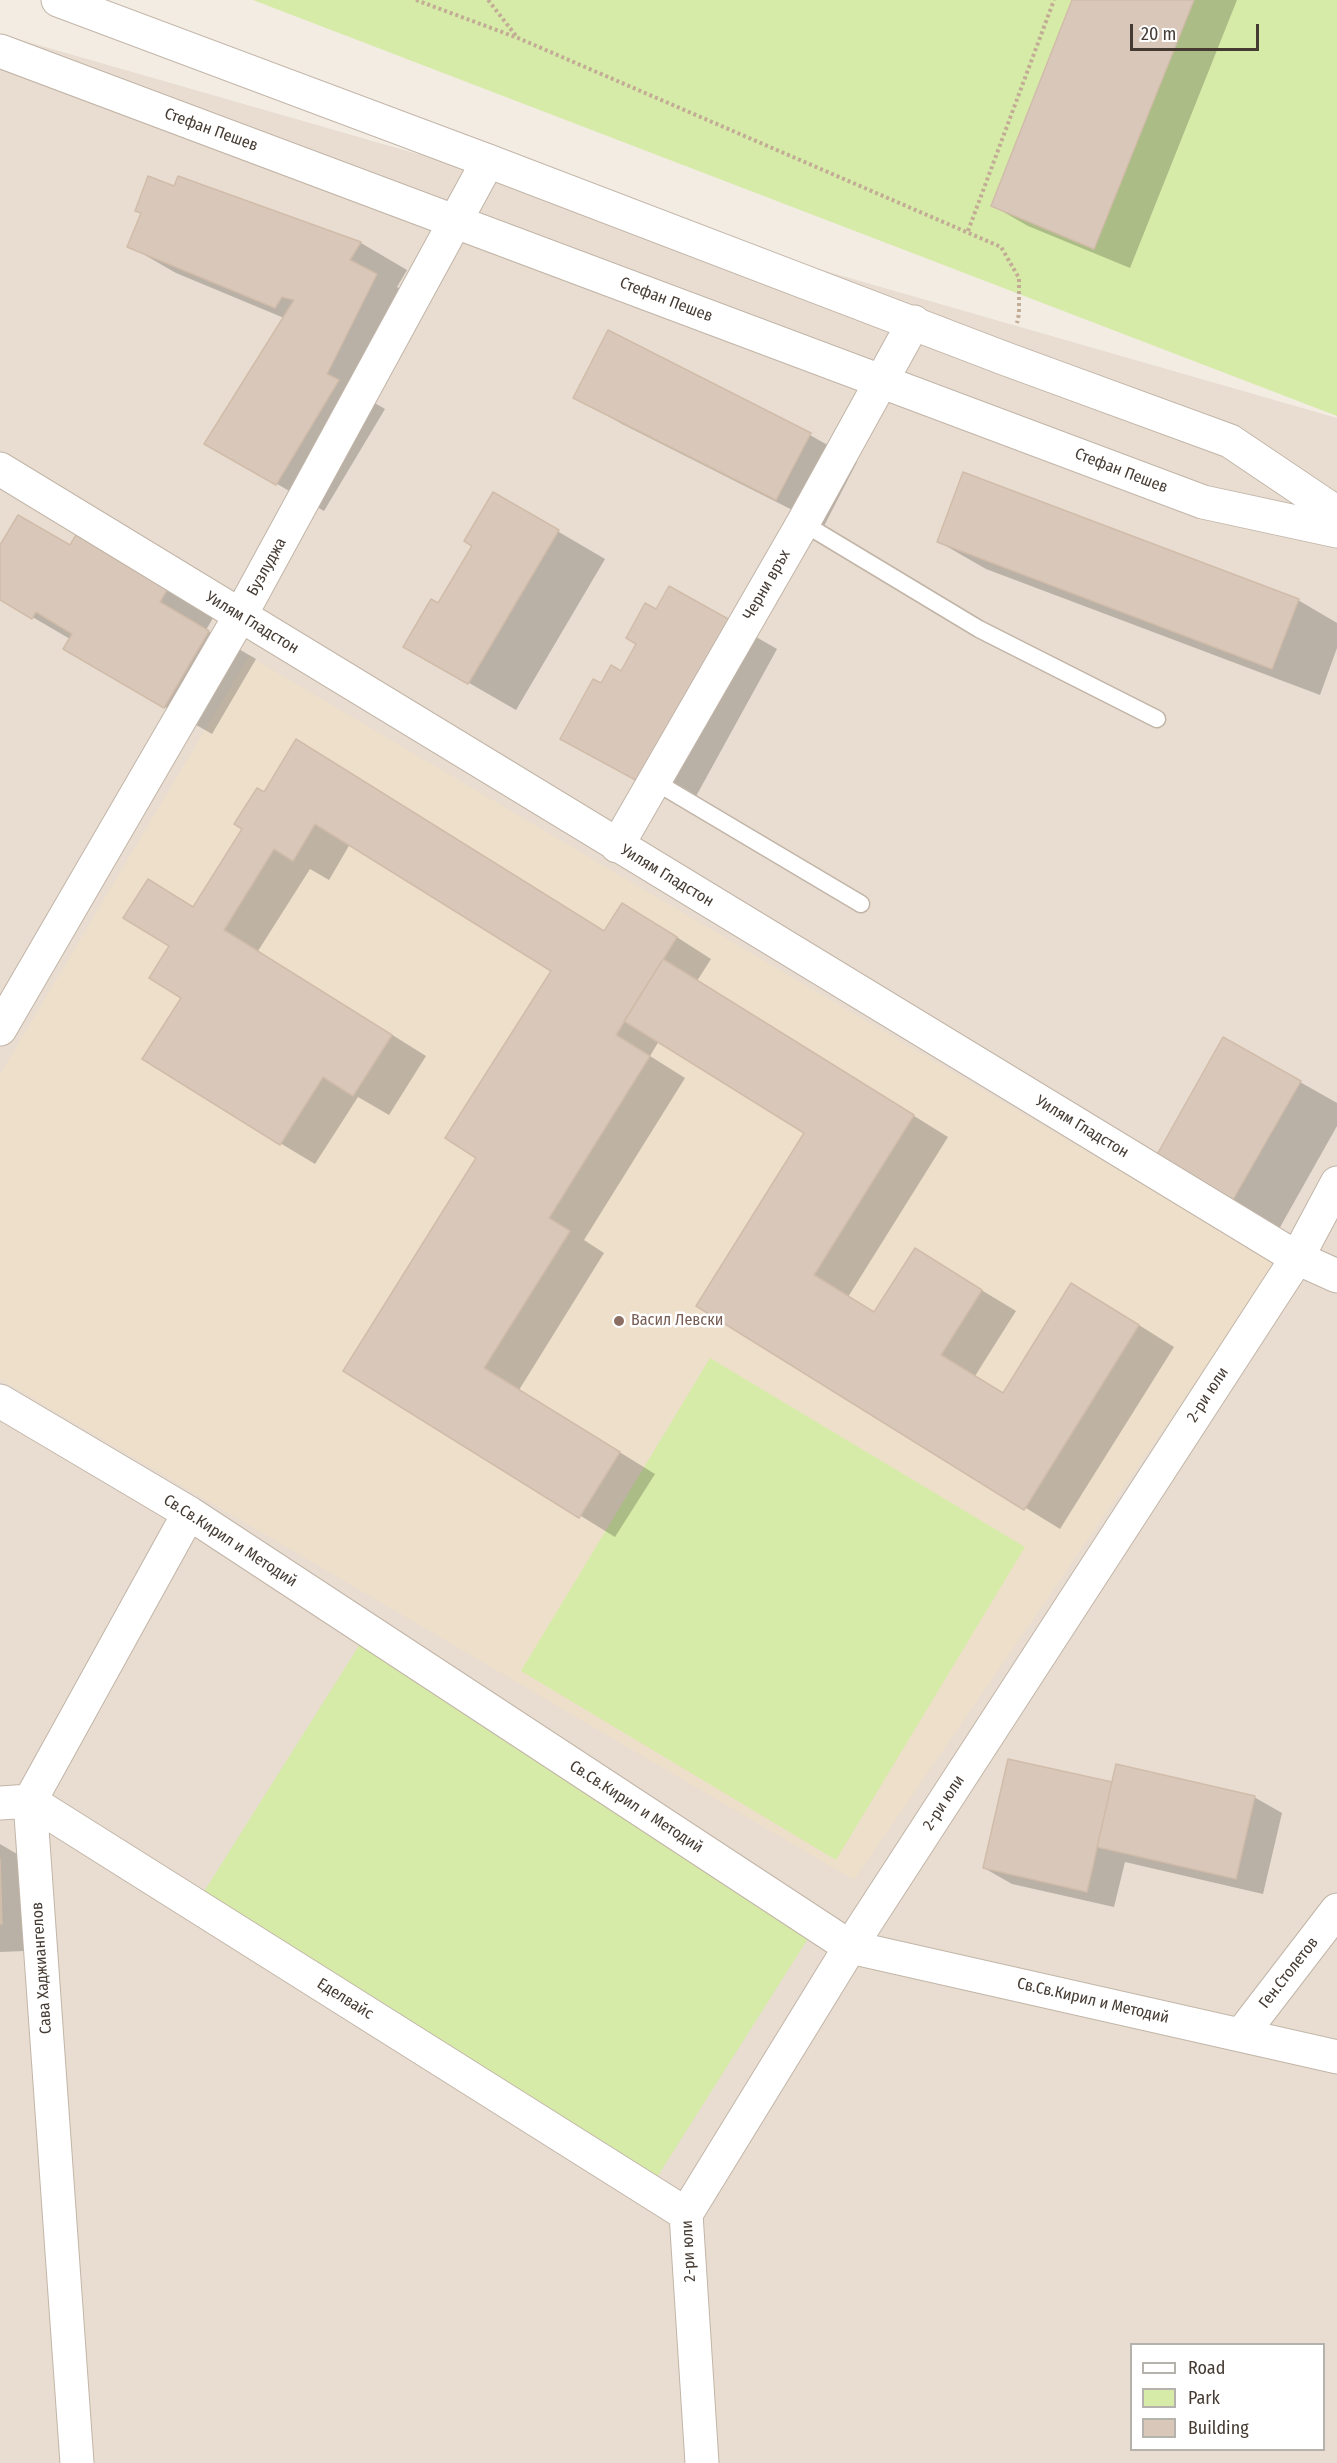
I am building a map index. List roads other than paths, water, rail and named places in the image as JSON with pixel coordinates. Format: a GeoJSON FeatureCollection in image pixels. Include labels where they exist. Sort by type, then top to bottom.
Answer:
{"type":"FeatureCollection","features":[{"type":"Feature","properties":{"kind":"street"},"geometry":{"type":"LineString","coordinates":[[58,0],[914,322],[1006,359],[1230,441],[1337,513]]}},
{"type":"Feature","properties":{"kind":"street","name":"Стефан Пешев"},"geometry":{"type":"LineString","coordinates":[[0,51],[456,220],[1203,502],[1337,531]]}},
{"type":"Feature","properties":{"kind":"street","name":"Бузлуджа"},"geometry":{"type":"LineString","coordinates":[[0,1029],[240,616],[488,161]]}},
{"type":"Feature","properties":{"kind":"street","name":"Черни връх"},"geometry":{"type":"LineString","coordinates":[[617,846],[803,523],[914,322]]}},
{"type":"Feature","properties":{"kind":"street","name":"Уилям Гладстон"},"geometry":{"type":"LineString","coordinates":[[0,469],[617,846],[1298,1257],[1337,1276]]}},
{"type":"Feature","properties":{"kind":"street","name":"2-ри юли"},"geometry":{"type":"LineString","coordinates":[[702,2463],[686,2214],[850,1947],[1298,1257],[1337,1183]]}},
{"type":"Feature","properties":{"kind":"street","name":"Св.Св.Кирил и Методий"},"geometry":{"type":"LineString","coordinates":[[0,1401],[189,1513],[850,1947],[1337,2057]]}},
{"type":"Feature","properties":{"kind":"street"},"geometry":{"type":"LineString","coordinates":[[15,1802],[189,1513]]}},
{"type":"Feature","properties":{"kind":"street","name":"Еделвайс"},"geometry":{"type":"LineString","coordinates":[[15,1802],[686,2214]]}},
{"type":"Feature","properties":{"kind":"street","name":"Сава Хаджиангелов"},"geometry":{"type":"LineString","coordinates":[[15,1802],[77,2463]]}},
{"type":"Feature","properties":{"kind":"street","name":"Ген.Столетов"},"geometry":{"type":"LineString","coordinates":[[1241,2035],[1337,1910]]}},
{"type":"Feature","properties":{"kind":"lane"},"geometry":{"type":"LineString","coordinates":[[803,523],[979,630],[1157,719]]}},
{"type":"Feature","properties":{"kind":"lane"},"geometry":{"type":"LineString","coordinates":[[654,782],[861,904]]}},
{"type":"Feature","properties":{"kind":"place","name":"Васил Левски"},"geometry":{"type":"Point","coordinates":[619,1321]}}]}
